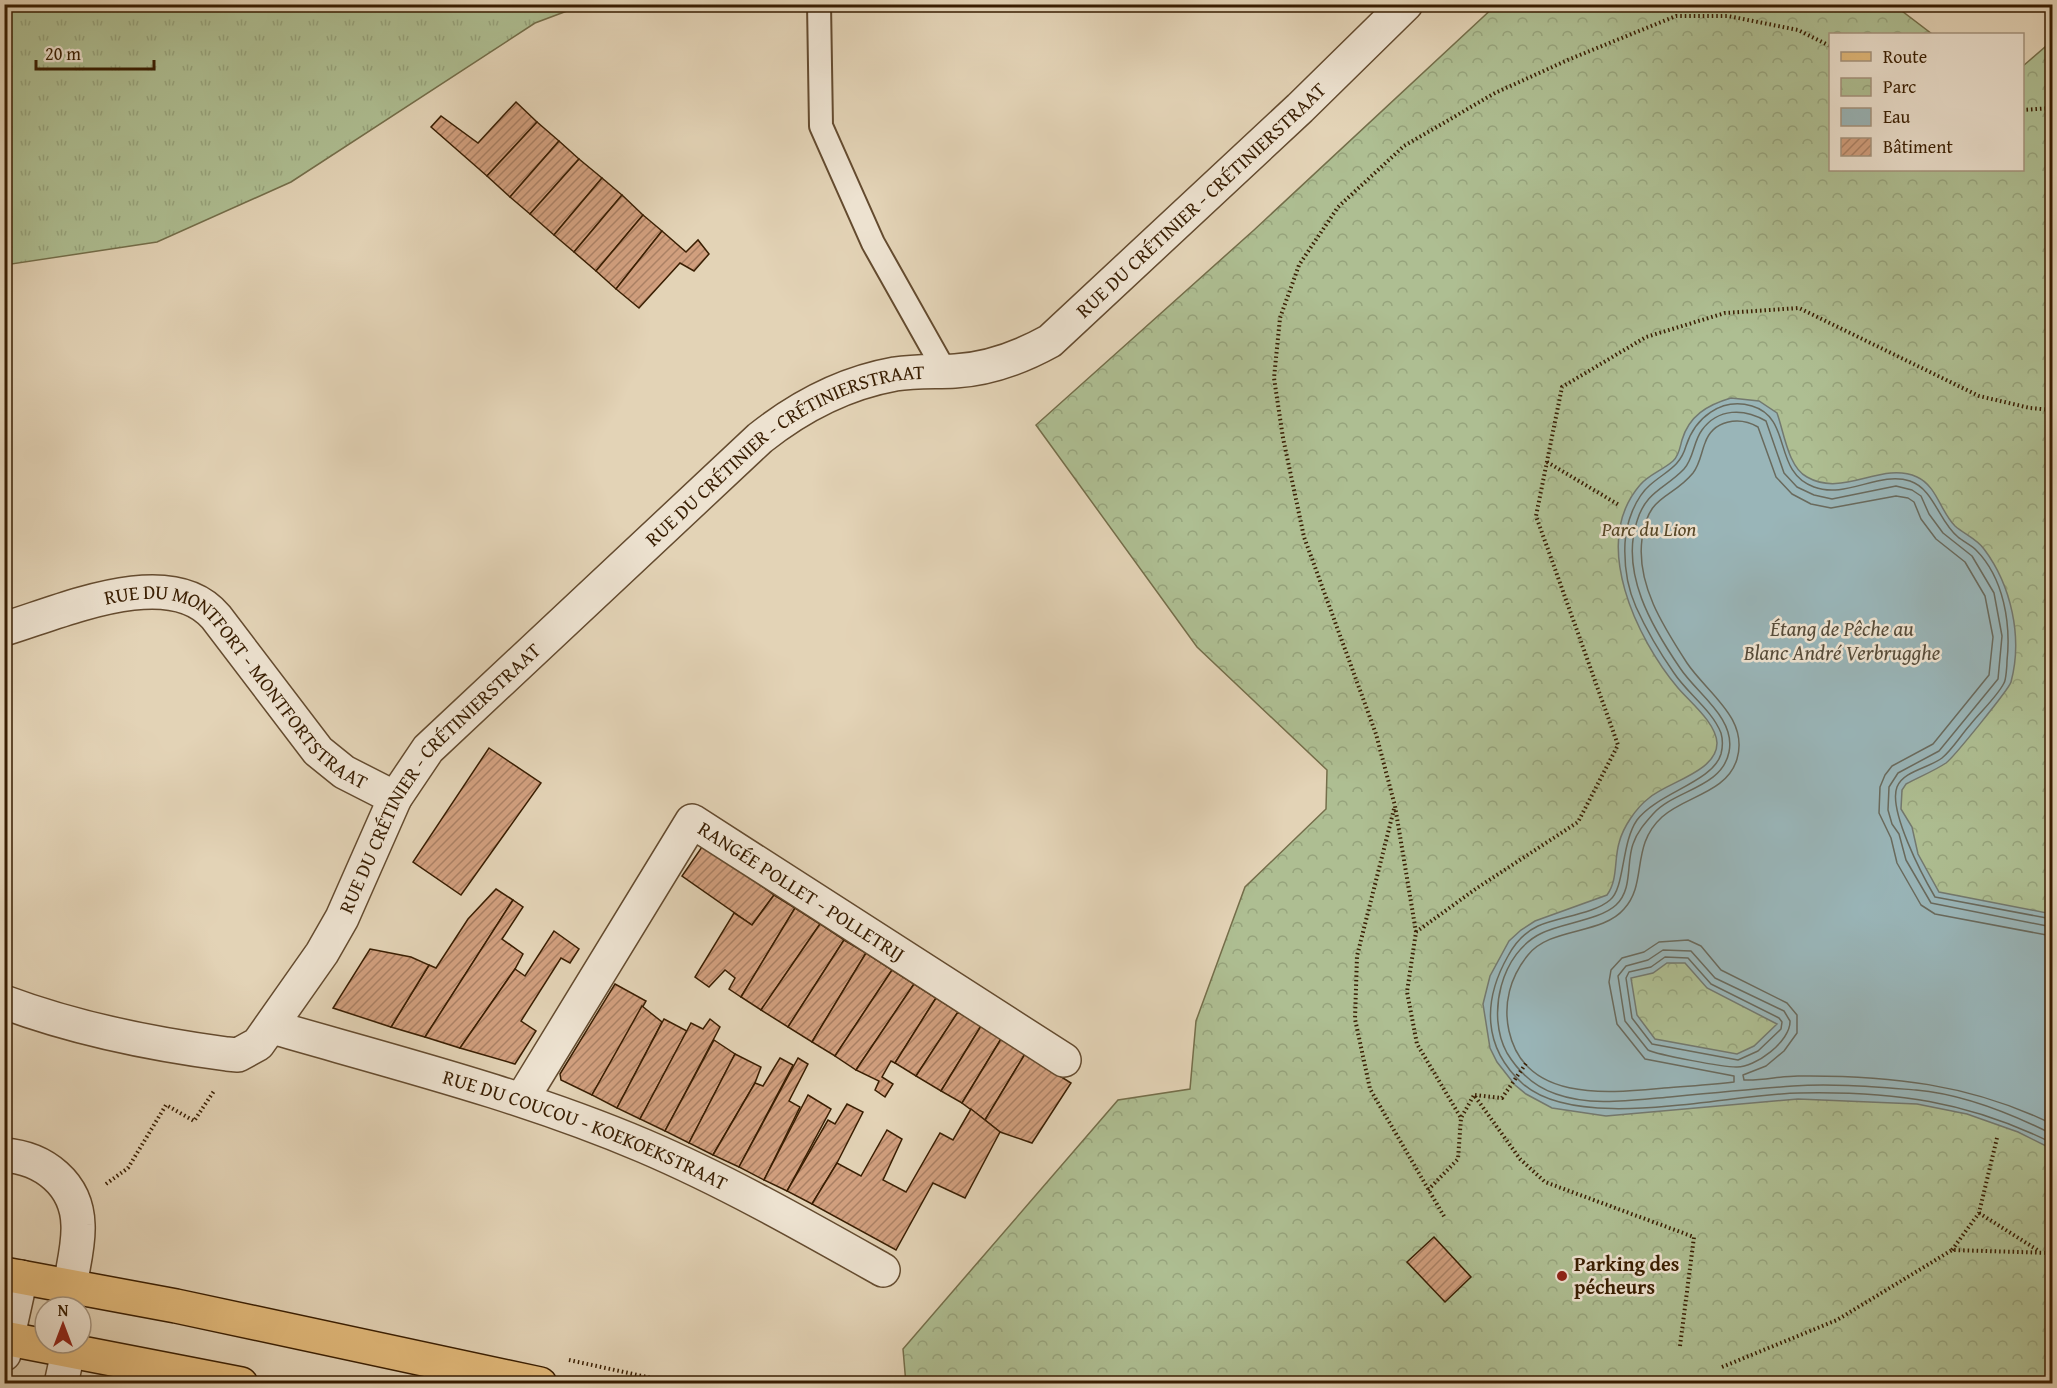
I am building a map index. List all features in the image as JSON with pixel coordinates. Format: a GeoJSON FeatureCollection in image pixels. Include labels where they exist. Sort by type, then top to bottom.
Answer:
{"type":"FeatureCollection","features":[{"type":"Feature","properties":{"kind":"main road"},"geometry":{"type":"LineString","coordinates":[[13,1275],[76,1294],[540,1383]]}},
{"type":"Feature","properties":{"kind":"main road"},"geometry":{"type":"LineString","coordinates":[[5,1344],[33,1345]]}},
{"type":"Feature","properties":{"kind":"main road"},"geometry":{"type":"LineString","coordinates":[[93,1352],[241,1383]]}},
{"type":"Feature","properties":{"kind":"street","name":"RUE DU CRÉTINIER - CRÉTINIERSTRAAT"},"geometry":{"type":"LineString","coordinates":[[238,1055],[258,1044],[272,1027],[322,953],[342,918],[395,798],[415,766],[441,735],[774,427],[804,407],[860,382],[898,374],[975,368],[1015,358],[1050,341],[1307,101],[1406,4]]}},
{"type":"Feature","properties":{"kind":"street","name":"RUE DU MONTFORT - MONTFORTSTRAAT"},"geometry":{"type":"LineString","coordinates":[[4,629],[102,600],[146,592],[175,592],[199,600],[216,617],[318,751],[344,772],[395,798]]}},
{"type":"Feature","properties":{"kind":"street","name":"RANGÉE POLLET - POLLETRIJ"},"geometry":{"type":"LineString","coordinates":[[522,1099],[692,821],[1064,1060]]}},
{"type":"Feature","properties":{"kind":"street"},"geometry":{"type":"LineString","coordinates":[[4,1002],[43,1017],[105,1034],[238,1055]]}},
{"type":"Feature","properties":{"kind":"street","name":"RUE DU COUCOU - KOEKOEKSTRAAT"},"geometry":{"type":"LineString","coordinates":[[272,1027],[522,1099],[664,1155],[797,1221],[883,1270]]}},
{"type":"Feature","properties":{"kind":"street"},"geometry":{"type":"LineString","coordinates":[[4,1155],[25,1158],[43,1166],[58,1177],[71,1194],[77,1214],[78,1233],[76,1294]]}},
{"type":"Feature","properties":{"kind":"street"},"geometry":{"type":"LineString","coordinates":[[5,1344],[13,1275]]}},
{"type":"Feature","properties":{"kind":"street"},"geometry":{"type":"LineString","coordinates":[[61,1383],[67,1355]]}},
{"type":"Feature","properties":{"kind":"lane"},"geometry":{"type":"LineString","coordinates":[[819,4],[820,126],[873,243],[945,371]]}},
{"type":"Feature","properties":{"kind":"path"},"geometry":{"type":"LineString","coordinates":[[1461,1118],[1417,1044],[1407,992],[1416,932],[1395,806],[1376,734],[1304,537],[1283,438],[1274,378],[1280,318],[1299,266],[1338,207],[1404,146],[1495,93],[1570,59],[1676,16],[1738,18],[1798,30],[1829,46]]}},
{"type":"Feature","properties":{"kind":"path"},"geometry":{"type":"LineString","coordinates":[[2024,110],[2052,108]]}},
{"type":"Feature","properties":{"kind":"path"},"geometry":{"type":"LineString","coordinates":[[1416,932],[1476,888],[1578,822],[1618,745],[1536,516],[1562,387],[1646,338],[1725,313],[1799,308],[1979,396],[2030,408],[2052,410]]}},
{"type":"Feature","properties":{"kind":"path"},"geometry":{"type":"LineString","coordinates":[[1547,462],[1619,505]]}},
{"type":"Feature","properties":{"kind":"path"},"geometry":{"type":"LineString","coordinates":[[1395,806],[1358,956],[1355,1019],[1370,1089],[1446,1218]]}},
{"type":"Feature","properties":{"kind":"path"},"geometry":{"type":"LineString","coordinates":[[128,1168],[166,1105],[194,1121],[238,1055]]}},
{"type":"Feature","properties":{"kind":"path"},"geometry":{"type":"LineString","coordinates":[[1474,1095],[1502,1098],[1527,1062]]}},
{"type":"Feature","properties":{"kind":"path"},"geometry":{"type":"LineString","coordinates":[[1428,1190],[1458,1159],[1461,1118],[1474,1095]]}},
{"type":"Feature","properties":{"kind":"path"},"geometry":{"type":"LineString","coordinates":[[1474,1095],[1520,1159],[1545,1182],[1694,1237],[1680,1346]]}},
{"type":"Feature","properties":{"kind":"path"},"geometry":{"type":"LineString","coordinates":[[1722,1367],[1837,1320],[1952,1250],[1979,1214],[1997,1138]]}},
{"type":"Feature","properties":{"kind":"path"},"geometry":{"type":"LineString","coordinates":[[1979,1214],[2040,1252]]}},
{"type":"Feature","properties":{"kind":"path"},"geometry":{"type":"LineString","coordinates":[[1952,1250],[2052,1253]]}},
{"type":"Feature","properties":{"kind":"green space"},"geometry":{"type":"Polygon","coordinates":[[[4,5],[583,5],[535,23],[291,182],[157,242],[5,265],[4,5]]]}},
{"type":"Feature","properties":{"kind":"green space","name":"Parc du Lion"},"geometry":{"type":"Polygon","coordinates":[[[1496,5],[1894,5],[1931,33],[1829,33],[1829,171],[2024,171],[2024,65],[2052,41],[2052,1383],[906,1384],[903,1349],[1118,1100],[1190,1089],[1196,1021],[1245,887],[1326,809],[1327,770],[1197,647],[1036,425],[1254,230],[1496,5]]]}},
{"type":"Feature","properties":{"kind":"water","name":"Étang de Pêche au Blanc André Verbrugghe"},"geometry":{"type":"Polygon","coordinates":[[[1731,398],[1759,401],[1777,413],[1791,457],[1795,465],[1807,477],[1834,484],[1890,473],[1903,473],[1924,481],[1955,526],[1984,549],[2001,579],[2008,595],[2015,630],[2016,647],[2011,682],[1981,723],[1946,763],[1906,784],[1902,790],[1901,809],[1912,827],[1918,854],[1939,892],[2052,914],[2052,1149],[2018,1132],[1967,1114],[1917,1104],[1798,1099],[1606,1116],[1552,1108],[1526,1094],[1515,1085],[1497,1062],[1490,1048],[1483,1004],[1490,976],[1509,941],[1535,921],[1607,895],[1613,883],[1621,837],[1635,812],[1657,792],[1700,769],[1715,753],[1716,736],[1708,721],[1663,668],[1635,618],[1625,590],[1619,562],[1619,534],[1626,508],[1640,485],[1675,459],[1685,432],[1694,418],[1707,408],[1731,398]],[[1667,963],[1653,973],[1631,978],[1637,1015],[1655,1039],[1737,1054],[1754,1046],[1777,1024],[1707,988],[1685,963],[1667,963]]]}},
{"type":"Feature","properties":{"kind":"building"},"geometry":{"type":"Polygon","coordinates":[[[516,102],[537,122],[487,176],[431,127],[441,116],[478,143],[516,102]]]}},
{"type":"Feature","properties":{"kind":"building"},"geometry":{"type":"Polygon","coordinates":[[[537,122],[559,141],[510,197],[487,176],[537,122]]]}},
{"type":"Feature","properties":{"kind":"building"},"geometry":{"type":"Polygon","coordinates":[[[559,141],[579,159],[530,214],[510,197],[559,141]]]}},
{"type":"Feature","properties":{"kind":"building"},"geometry":{"type":"Polygon","coordinates":[[[579,159],[602,178],[554,235],[530,214],[579,159]]]}},
{"type":"Feature","properties":{"kind":"building"},"geometry":{"type":"Polygon","coordinates":[[[602,178],[622,195],[574,252],[554,235],[602,178]]]}},
{"type":"Feature","properties":{"kind":"building"},"geometry":{"type":"Polygon","coordinates":[[[622,195],[643,215],[596,271],[574,252],[622,195]]]}},
{"type":"Feature","properties":{"kind":"building"},"geometry":{"type":"Polygon","coordinates":[[[643,215],[662,231],[616,289],[596,271],[643,215]]]}},
{"type":"Feature","properties":{"kind":"building"},"geometry":{"type":"Polygon","coordinates":[[[662,231],[686,252],[698,240],[709,254],[694,271],[680,263],[639,308],[616,289],[662,231]]]}},
{"type":"Feature","properties":{"kind":"building"},"geometry":{"type":"Polygon","coordinates":[[[489,748],[541,783],[461,895],[413,862],[489,748]]]}},
{"type":"Feature","properties":{"kind":"building"},"geometry":{"type":"Polygon","coordinates":[[[704,844],[774,895],[752,925],[682,876],[704,844]]]}},
{"type":"Feature","properties":{"kind":"building"},"geometry":{"type":"Polygon","coordinates":[[[496,889],[513,900],[425,1037],[391,1027],[429,965],[436,968],[468,919],[496,889]]]}},
{"type":"Feature","properties":{"kind":"building"},"geometry":{"type":"Polygon","coordinates":[[[774,895],[795,908],[741,997],[729,989],[735,978],[725,970],[709,987],[695,977],[734,913],[752,925],[774,895]]]}},
{"type":"Feature","properties":{"kind":"building"},"geometry":{"type":"Polygon","coordinates":[[[513,900],[523,907],[502,939],[523,954],[515,969],[460,1048],[425,1037],[513,900]]]}},
{"type":"Feature","properties":{"kind":"building"},"geometry":{"type":"Polygon","coordinates":[[[795,908],[820,924],[761,1010],[741,997],[795,908]]]}},
{"type":"Feature","properties":{"kind":"building"},"geometry":{"type":"Polygon","coordinates":[[[820,924],[844,940],[788,1027],[761,1010],[820,924]]]}},
{"type":"Feature","properties":{"kind":"building"},"geometry":{"type":"Polygon","coordinates":[[[554,931],[579,949],[570,963],[561,958],[521,1021],[536,1031],[515,1064],[460,1048],[515,969],[525,976],[554,931]]]}},
{"type":"Feature","properties":{"kind":"building"},"geometry":{"type":"Polygon","coordinates":[[[844,940],[866,953],[812,1042],[788,1027],[844,940]]]}},
{"type":"Feature","properties":{"kind":"building"},"geometry":{"type":"Polygon","coordinates":[[[370,949],[411,957],[429,965],[391,1027],[333,1008],[370,949]]]}},
{"type":"Feature","properties":{"kind":"building"},"geometry":{"type":"Polygon","coordinates":[[[866,953],[892,970],[835,1056],[812,1042],[866,953]]]}},
{"type":"Feature","properties":{"kind":"building"},"geometry":{"type":"Polygon","coordinates":[[[892,970],[914,984],[856,1070],[835,1056],[892,970]]]}},
{"type":"Feature","properties":{"kind":"building"},"geometry":{"type":"Polygon","coordinates":[[[615,984],[646,1001],[592,1095],[561,1080],[560,1074],[615,984]]]}},
{"type":"Feature","properties":{"kind":"building"},"geometry":{"type":"Polygon","coordinates":[[[914,984],[936,998],[895,1063],[891,1061],[882,1077],[893,1084],[885,1097],[875,1090],[879,1081],[856,1070],[914,984]]]}},
{"type":"Feature","properties":{"kind":"building"},"geometry":{"type":"Polygon","coordinates":[[[936,998],[958,1012],[916,1076],[895,1063],[936,998]]]}},
{"type":"Feature","properties":{"kind":"building"},"geometry":{"type":"Polygon","coordinates":[[[642,1006],[662,1022],[617,1108],[592,1095],[642,1006]]]}},
{"type":"Feature","properties":{"kind":"building"},"geometry":{"type":"Polygon","coordinates":[[[958,1012],[981,1026],[941,1091],[916,1076],[958,1012]]]}},
{"type":"Feature","properties":{"kind":"building"},"geometry":{"type":"Polygon","coordinates":[[[664,1019],[687,1031],[640,1119],[617,1108],[664,1019]]]}},
{"type":"Feature","properties":{"kind":"building"},"geometry":{"type":"Polygon","coordinates":[[[710,1019],[720,1027],[665,1131],[640,1119],[691,1023],[703,1029],[710,1019]]]}},
{"type":"Feature","properties":{"kind":"building"},"geometry":{"type":"Polygon","coordinates":[[[981,1026],[1001,1039],[962,1103],[941,1091],[981,1026]]]}},
{"type":"Feature","properties":{"kind":"building"},"geometry":{"type":"Polygon","coordinates":[[[1001,1039],[1025,1054],[985,1120],[962,1103],[1001,1039]]]}},
{"type":"Feature","properties":{"kind":"building"},"geometry":{"type":"Polygon","coordinates":[[[714,1040],[735,1054],[689,1143],[665,1131],[714,1040]]]}},
{"type":"Feature","properties":{"kind":"building"},"geometry":{"type":"Polygon","coordinates":[[[735,1054],[761,1067],[755,1083],[713,1155],[689,1143],[735,1054]]]}},
{"type":"Feature","properties":{"kind":"building"},"geometry":{"type":"Polygon","coordinates":[[[1025,1054],[1071,1083],[1032,1143],[1000,1132],[985,1120],[1025,1054]]]}},
{"type":"Feature","properties":{"kind":"building"},"geometry":{"type":"Polygon","coordinates":[[[780,1058],[793,1065],[739,1167],[713,1155],[755,1083],[763,1086],[780,1058]]]}},
{"type":"Feature","properties":{"kind":"building"},"geometry":{"type":"Polygon","coordinates":[[[798,1058],[808,1064],[789,1101],[800,1107],[764,1180],[739,1167],[798,1058]]]}},
{"type":"Feature","properties":{"kind":"building"},"geometry":{"type":"Polygon","coordinates":[[[808,1095],[831,1109],[787,1191],[764,1180],[808,1095]]]}},
{"type":"Feature","properties":{"kind":"building"},"geometry":{"type":"Polygon","coordinates":[[[847,1104],[863,1112],[837,1163],[812,1204],[787,1191],[828,1120],[835,1124],[847,1104]]]}},
{"type":"Feature","properties":{"kind":"building"},"geometry":{"type":"Polygon","coordinates":[[[971,1109],[1000,1132],[965,1198],[933,1183],[896,1250],[812,1204],[837,1163],[861,1176],[887,1130],[902,1139],[883,1180],[906,1192],[940,1133],[953,1140],[971,1109]]]}},
{"type":"Feature","properties":{"kind":"building"},"geometry":{"type":"Polygon","coordinates":[[[1434,1237],[1471,1277],[1445,1302],[1407,1262],[1434,1237]]]}},
{"type":"Feature","properties":{"kind":"place","name":"Parking des pécheurs"},"geometry":{"type":"Point","coordinates":[1562,1276]}}]}
